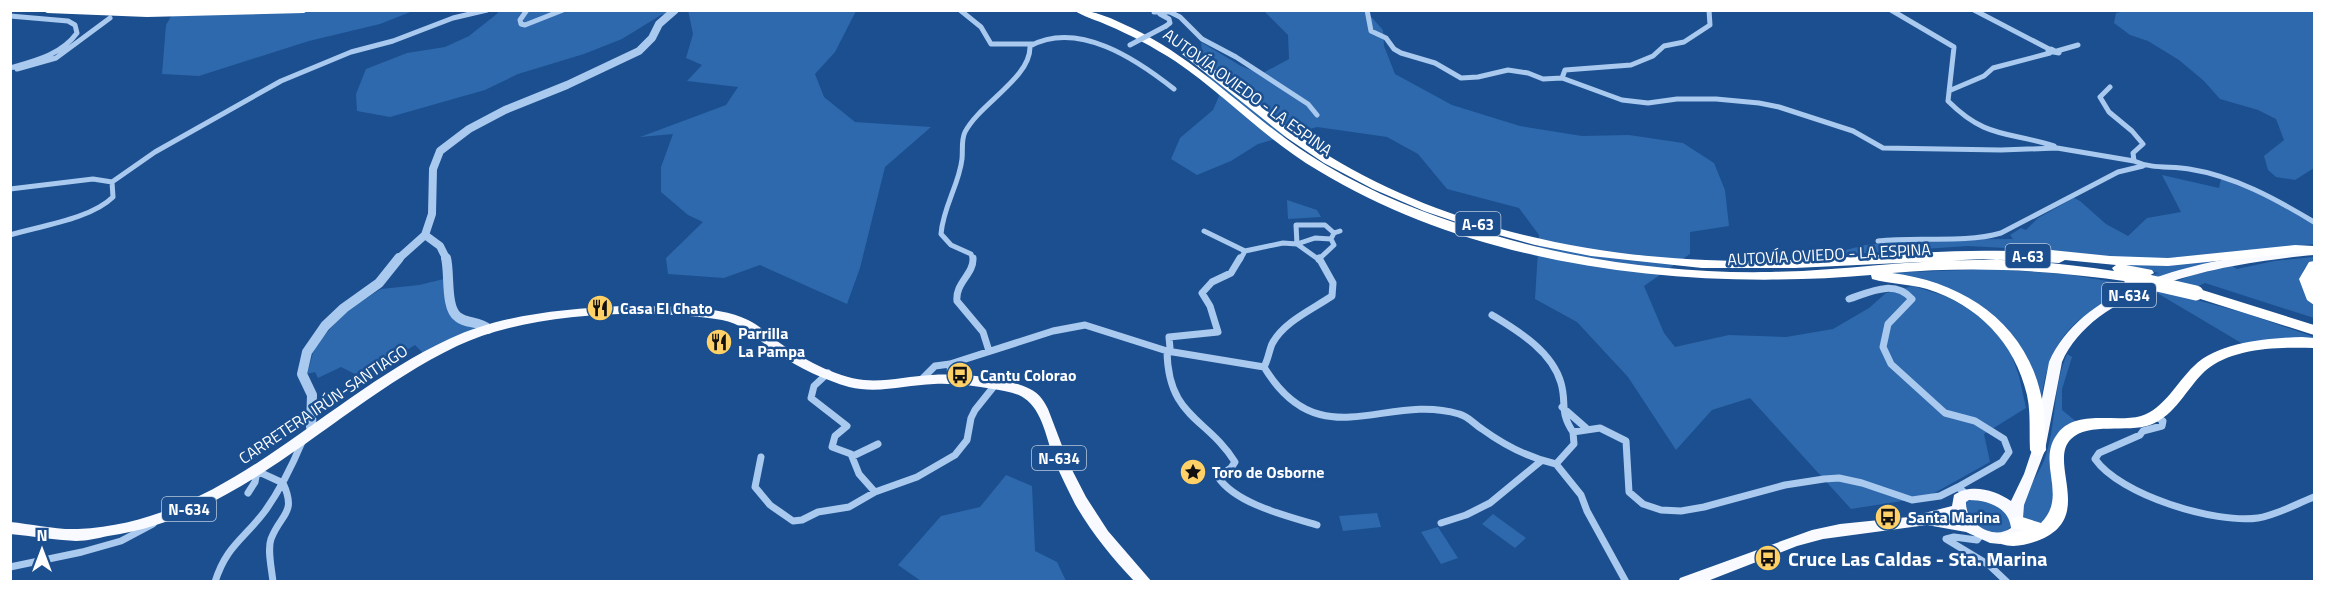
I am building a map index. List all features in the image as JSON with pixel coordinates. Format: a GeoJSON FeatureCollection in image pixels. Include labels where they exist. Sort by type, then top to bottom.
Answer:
{"type":"FeatureCollection","features":[{"type":"Feature","properties":{"kind":"highway"},"geometry":{"type":"LineString","coordinates":[[47,10],[147,14],[304,10]]}},
{"type":"Feature","properties":{"kind":"highway","name":"AUTOVÍA OVIEDO - LA ESPINA"},"geometry":{"type":"LineString","coordinates":[[1079,10],[1157,45],[1193,69],[1286,144],[1319,166],[1403,208],[1520,247],[1659,272],[1767,277],[2000,264],[2047,267],[2202,290],[2314,330]]}},
{"type":"Feature","properties":{"kind":"highway","name":"AUTOVÍA OVIEDO - LA ESPINA"},"geometry":{"type":"LineString","coordinates":[[1101,10],[1166,40],[1201,63],[1297,140],[1328,160],[1376,184],[1462,219],[1570,248],[1623,257],[1690,264],[1798,264],[1976,253],[2036,256],[2147,273],[2314,321]]}},
{"type":"Feature","properties":{"kind":"highway"},"geometry":{"type":"LineString","coordinates":[[1909,256],[1934,252],[2004,251],[2149,262],[2195,261],[2295,249],[2314,251]]}},
{"type":"Feature","properties":{"kind":"highway","name":"N-634"},"geometry":{"type":"LineString","coordinates":[[2007,539],[2019,530],[2016,502],[2022,489],[2028,483],[2038,450],[2056,360],[2070,338],[2092,317],[2141,289],[2188,272],[2252,258],[2314,251]]}},
{"type":"Feature","properties":{"kind":"highway"},"geometry":{"type":"LineString","coordinates":[[2314,265],[2306,279],[2314,300]]}},
{"type":"Feature","properties":{"kind":"highway"},"geometry":{"type":"LineString","coordinates":[[1767,277],[1887,277],[1931,286],[1973,305],[1998,324],[2018,349],[2034,393],[2038,450]]}},
{"type":"Feature","properties":{"kind":"highway","name":"CARRETERA IRÚN-SANTIAGO"},"geometry":{"type":"LineString","coordinates":[[10,528],[52,535],[80,535],[153,523],[201,504],[257,471],[371,390],[429,355],[488,329],[620,310],[723,316],[747,323],[774,344],[850,382],[872,385],[951,380],[995,385],[1021,391],[1034,399],[1042,410],[1061,462],[1087,511],[1107,542],[1144,582]]}},
{"type":"Feature","properties":{"kind":"highway"},"geometry":{"type":"LineString","coordinates":[[1923,521],[2007,539],[2035,537],[2052,523],[2060,510],[2062,494],[2057,454],[2059,443],[2066,434],[2084,427],[2143,421],[2155,416],[2206,362],[2225,355],[2287,343],[2314,343]]}},
{"type":"Feature","properties":{"kind":"highway"},"geometry":{"type":"LineString","coordinates":[[1993,498],[2010,495],[2022,489]]}},
{"type":"Feature","properties":{"kind":"highway"},"geometry":{"type":"LineString","coordinates":[[1975,531],[1961,518],[1958,509],[1962,490],[1993,498],[2011,510],[2018,520],[2043,530]]}},
{"type":"Feature","properties":{"kind":"highway"},"geometry":{"type":"LineString","coordinates":[[1685,582],[1792,541],[1824,533],[1923,521],[1958,509]]}},
{"type":"Feature","properties":{"kind":"street"},"geometry":{"type":"LineString","coordinates":[[10,189],[93,179],[112,182],[155,152],[281,81],[351,52],[393,41],[453,18],[487,10]]}},
{"type":"Feature","properties":{"kind":"street"},"geometry":{"type":"LineString","coordinates":[[526,10],[520,20],[521,24],[525,25],[563,10]]}},
{"type":"Feature","properties":{"kind":"street"},"geometry":{"type":"LineString","coordinates":[[215,582],[222,559],[232,544],[264,514],[309,435],[312,395],[302,374],[308,352],[325,326],[344,308],[379,283],[397,260],[425,235],[432,214],[434,169],[440,151],[469,129],[505,110],[567,85],[639,51],[652,38],[659,24],[675,10]]}},
{"type":"Feature","properties":{"kind":"street"},"geometry":{"type":"LineString","coordinates":[[960,10],[981,27],[991,44],[1033,44],[1053,36],[1095,43],[1119,53],[1174,89]]}},
{"type":"Feature","properties":{"kind":"street"},"geometry":{"type":"LineString","coordinates":[[1367,10],[1371,31],[1386,38],[1394,49],[1435,63],[1461,78],[1478,77],[1508,70],[1528,73],[1543,79],[1562,78],[1622,100],[1648,103],[1677,99],[1716,99],[1779,107],[1853,131],[1883,148],[2001,150],[2057,148]]}},
{"type":"Feature","properties":{"kind":"street"},"geometry":{"type":"LineString","coordinates":[[1562,78],[1565,70],[1631,64],[1653,56],[1664,46],[1684,42],[1710,25],[1709,10]]}},
{"type":"Feature","properties":{"kind":"street"},"geometry":{"type":"LineString","coordinates":[[1892,10],[1954,47],[1948,101],[1973,125],[1989,132],[2057,148],[2134,161],[2147,166]]}},
{"type":"Feature","properties":{"kind":"street"},"geometry":{"type":"LineString","coordinates":[[1974,10],[2057,54],[2057,51],[2078,45]]}},
{"type":"Feature","properties":{"kind":"street"},"geometry":{"type":"LineString","coordinates":[[1119,53],[1166,27],[1170,22],[1169,18],[1152,11]]}},
{"type":"Feature","properties":{"kind":"street"},"geometry":{"type":"LineString","coordinates":[[1152,11],[1170,12],[1180,17],[1202,39],[1236,57],[1308,104],[1317,115]]}},
{"type":"Feature","properties":{"kind":"street"},"geometry":{"type":"LineString","coordinates":[[10,16],[64,20],[75,25],[77,33],[69,43],[57,51],[10,69]]}},
{"type":"Feature","properties":{"kind":"street"},"geometry":{"type":"LineString","coordinates":[[10,69],[40,65],[56,58],[110,18]]}},
{"type":"Feature","properties":{"kind":"street"},"geometry":{"type":"LineString","coordinates":[[989,351],[989,341],[982,328],[957,302],[956,295],[959,285],[974,261],[970,254],[944,240],[941,225],[946,203],[956,186],[963,154],[964,134],[980,110],[1028,60],[1030,46],[1033,44]]}},
{"type":"Feature","properties":{"kind":"street"},"geometry":{"type":"LineString","coordinates":[[1951,90],[1984,76],[1993,68],[2050,51]]}},
{"type":"Feature","properties":{"kind":"street"},"geometry":{"type":"LineString","coordinates":[[2110,87],[2100,97],[2104,109],[2115,120],[2138,135],[2143,144],[2133,153],[2134,161]]}},
{"type":"Feature","properties":{"kind":"street"},"geometry":{"type":"LineString","coordinates":[[1878,241],[1903,238],[1983,238],[2001,233],[2118,172],[2147,166],[2190,169],[2222,177],[2280,201],[2314,222]]}},
{"type":"Feature","properties":{"kind":"street"},"geometry":{"type":"LineString","coordinates":[[10,235],[97,210],[113,197],[112,182]]}},
{"type":"Feature","properties":{"kind":"street"},"geometry":{"type":"LineString","coordinates":[[1297,244],[1296,225],[1325,225],[1335,234]]}},
{"type":"Feature","properties":{"kind":"street"},"geometry":{"type":"LineString","coordinates":[[1204,231],[1245,251],[1283,243],[1297,244],[1335,234]]}},
{"type":"Feature","properties":{"kind":"street"},"geometry":{"type":"LineString","coordinates":[[1318,259],[1334,245],[1335,234]]}},
{"type":"Feature","properties":{"kind":"street"},"geometry":{"type":"LineString","coordinates":[[425,235],[437,240],[447,256],[451,310],[457,318],[485,325],[488,329]]}},
{"type":"Feature","properties":{"kind":"street"},"geometry":{"type":"LineString","coordinates":[[1264,367],[1270,358],[1272,343],[1288,326],[1332,296],[1333,283],[1318,259],[1297,244]]}},
{"type":"Feature","properties":{"kind":"street"},"geometry":{"type":"LineString","coordinates":[[1245,251],[1232,273],[1212,282],[1202,292],[1210,306],[1218,332],[1168,337],[1170,348],[1167,351],[1173,387],[1184,409],[1224,447],[1235,462],[1231,468],[1218,477],[1222,485],[1246,500],[1294,519],[1317,525]]}},
{"type":"Feature","properties":{"kind":"street"},"geometry":{"type":"LineString","coordinates":[[1573,432],[1586,428],[1600,428],[1626,441],[1629,492],[1644,506],[1663,511],[1717,505],[1783,485],[1842,478],[1867,484],[1909,502],[1925,501],[1962,490],[2002,462],[2009,452],[2004,439],[1975,421],[1945,413],[1891,364],[1883,347],[1888,324],[1909,304],[1912,299],[1910,296],[1894,288],[1886,288],[1849,299]]}},
{"type":"Feature","properties":{"kind":"street"},"geometry":{"type":"LineString","coordinates":[[1492,315],[1526,336],[1550,363],[1561,383],[1564,419],[1573,432],[1574,444],[1556,464]]}},
{"type":"Feature","properties":{"kind":"street"},"geometry":{"type":"LineString","coordinates":[[920,381],[934,366],[950,364],[1053,331],[1085,325],[1167,351],[1264,367]]}},
{"type":"Feature","properties":{"kind":"street"},"geometry":{"type":"LineString","coordinates":[[950,364],[951,380]]}},
{"type":"Feature","properties":{"kind":"street"},"geometry":{"type":"LineString","coordinates":[[1264,367],[1270,380],[1292,404],[1309,412],[1338,418],[1411,410],[1432,410],[1462,415],[1482,430],[1541,461],[1556,464],[1581,495],[1587,511],[1626,582]]}},
{"type":"Feature","properties":{"kind":"street"},"geometry":{"type":"LineString","coordinates":[[829,373],[814,386],[811,398],[847,426],[835,436],[831,444],[834,449],[853,456],[878,444]]}},
{"type":"Feature","properties":{"kind":"street"},"geometry":{"type":"LineString","coordinates":[[761,457],[755,487],[770,505],[793,521],[802,520],[818,512],[843,509],[875,492],[911,480],[955,455],[967,440],[971,418],[975,410],[995,385]]}},
{"type":"Feature","properties":{"kind":"street"},"geometry":{"type":"LineString","coordinates":[[1562,407],[1586,428]]}},
{"type":"Feature","properties":{"kind":"street"},"geometry":{"type":"LineString","coordinates":[[2155,416],[2163,421],[2162,426],[2143,431],[2140,435],[2099,453],[2095,459],[2105,474],[2174,506],[2206,515],[2235,519],[2258,518],[2314,497]]}},
{"type":"Feature","properties":{"kind":"street"},"geometry":{"type":"LineString","coordinates":[[853,456],[859,474],[875,492]]}},
{"type":"Feature","properties":{"kind":"street"},"geometry":{"type":"LineString","coordinates":[[1441,523],[1460,518],[1489,505],[1506,492],[1530,466],[1541,461]]}},
{"type":"Feature","properties":{"kind":"street"},"geometry":{"type":"LineString","coordinates":[[248,493],[255,482],[257,471],[283,483],[289,496],[290,505],[270,541],[273,582]]}},
{"type":"Feature","properties":{"kind":"street"},"geometry":{"type":"LineString","coordinates":[[10,567],[111,544],[153,523]]}},
{"type":"Feature","properties":{"kind":"street"},"geometry":{"type":"LineString","coordinates":[[1975,531],[1977,540],[1954,537],[1946,539],[1989,565],[2007,582]]}},
{"type":"Feature","properties":{"kind":"street"},"geometry":{"type":"LineString","coordinates":[[1989,565],[2001,582]]}},
{"type":"Feature","properties":{"kind":"shaded area"},"geometry":{"type":"Polygon","coordinates":[[[688,10],[856,11],[835,52],[815,74],[824,97],[855,122],[931,127],[885,167],[860,268],[847,304],[760,265],[724,278],[668,274],[666,258],[703,222],[688,215],[661,192],[661,167],[673,134],[640,137],[726,105],[738,87],[687,81],[702,65],[686,58],[693,34],[688,10]]]}},
{"type":"Feature","properties":{"kind":"shaded area"},"geometry":{"type":"Polygon","coordinates":[[[174,11],[413,11],[380,24],[309,41],[199,76],[162,74],[166,25],[174,11]]]}},
{"type":"Feature","properties":{"kind":"shaded area"},"geometry":{"type":"Polygon","coordinates":[[[497,11],[678,11],[661,15],[622,39],[584,54],[518,74],[485,90],[390,117],[357,111],[356,94],[366,69],[407,53],[445,47],[469,36],[498,13],[497,11]]]}},
{"type":"Feature","properties":{"kind":"shaded area"},"geometry":{"type":"Polygon","coordinates":[[[1264,11],[1366,11],[1383,30],[1384,46],[1395,74],[1452,105],[1520,126],[1582,136],[1629,135],[1683,143],[1714,163],[1725,190],[1729,226],[1690,232],[1690,254],[1644,286],[1664,333],[1675,347],[1729,335],[1786,337],[1833,329],[1869,308],[1886,293],[1913,286],[1945,296],[1970,309],[1992,325],[2009,348],[2019,376],[2026,408],[1984,434],[1990,462],[1927,497],[1851,509],[1750,398],[1712,410],[1676,450],[1628,377],[1577,322],[1535,299],[1539,235],[1519,208],[1447,189],[1418,154],[1387,137],[1317,127],[1258,144],[1231,161],[1197,175],[1171,159],[1180,138],[1213,110],[1219,96],[1204,70],[1201,42],[1241,66],[1261,74],[1289,59],[1288,35],[1264,11]]]}},
{"type":"Feature","properties":{"kind":"shaded area"},"geometry":{"type":"Polygon","coordinates":[[[2124,11],[2314,11],[2314,168],[2295,180],[2276,177],[2268,170],[2264,156],[2284,140],[2276,119],[2258,110],[2220,99],[2204,81],[2179,60],[2148,41],[2130,35],[2114,23],[2116,13],[2124,11]]]}},
{"type":"Feature","properties":{"kind":"shaded area"},"geometry":{"type":"Polygon","coordinates":[[[2162,175],[2219,188],[2221,179],[2279,202],[2314,223],[2314,244],[2168,258],[2123,258],[1967,246],[1823,256],[1865,245],[1908,240],[2013,239],[2010,235],[2021,228],[2026,230],[2038,218],[2074,198],[2106,224],[2128,236],[2147,218],[2181,212],[2162,175]]]}},
{"type":"Feature","properties":{"kind":"shaded area"},"geometry":{"type":"Polygon","coordinates":[[[1287,200],[1317,210],[1321,217],[1288,219],[1287,200]]]}},
{"type":"Feature","properties":{"kind":"shaded area"},"geometry":{"type":"Polygon","coordinates":[[[2314,257],[2314,261],[2304,270],[2302,282],[2306,294],[2314,305],[2314,318],[2205,283],[2179,295],[2248,314],[2314,337],[2314,340],[2295,339],[2243,344],[2152,290],[2193,275],[2232,266],[2237,269],[2274,261],[2314,257]]]}},
{"type":"Feature","properties":{"kind":"shaded area"},"geometry":{"type":"Polygon","coordinates":[[[2226,260],[2180,271],[2131,288],[2086,314],[2069,330],[2056,349],[2045,377],[2040,406],[2036,386],[1975,304],[1886,273],[1991,269],[2066,274],[2125,284],[2159,273],[2114,264],[2226,260]]]}},
{"type":"Feature","properties":{"kind":"shaded area"},"geometry":{"type":"Polygon","coordinates":[[[444,279],[449,311],[477,328],[423,353],[415,345],[361,377],[341,367],[318,378],[315,372],[307,374],[315,346],[346,311],[381,289],[419,285],[444,279]]]}},
{"type":"Feature","properties":{"kind":"shaded area"},"geometry":{"type":"Polygon","coordinates":[[[2067,354],[2072,357],[2062,389],[2062,410],[2078,423],[2064,429],[2056,437],[2052,448],[2054,499],[2051,512],[2039,526],[2024,522],[2023,505],[2042,466],[2049,445],[2059,380],[2067,354]]]}},
{"type":"Feature","properties":{"kind":"shaded area"},"geometry":{"type":"Polygon","coordinates":[[[1006,475],[1032,486],[1035,551],[1057,562],[1066,581],[921,581],[898,565],[941,516],[980,507],[1006,475]]]}},
{"type":"Feature","properties":{"kind":"shaded area"},"geometry":{"type":"Polygon","coordinates":[[[1980,498],[2005,510],[2012,525],[2009,529],[2000,533],[1991,533],[1975,525],[1963,506],[1967,501],[1980,498]]]}},
{"type":"Feature","properties":{"kind":"shaded area"},"geometry":{"type":"Polygon","coordinates":[[[1377,513],[1381,527],[1343,531],[1339,516],[1377,513]]]}},
{"type":"Feature","properties":{"kind":"shaded area"},"geometry":{"type":"Polygon","coordinates":[[[1493,514],[1526,538],[1515,548],[1482,524],[1493,514]]]}},
{"type":"Feature","properties":{"kind":"shaded area"},"geometry":{"type":"Polygon","coordinates":[[[1438,527],[1458,558],[1441,564],[1421,532],[1438,527]]]}},
{"type":"Feature","properties":{"kind":"place","name":"Casa El Chato"},"geometry":{"type":"Point","coordinates":[600,308]}},
{"type":"Feature","properties":{"kind":"place","name":"Parrilla La Pampa"},"geometry":{"type":"Point","coordinates":[719,342]}},
{"type":"Feature","properties":{"kind":"place","name":"Cantu Colorao"},"geometry":{"type":"Point","coordinates":[960,375]}},
{"type":"Feature","properties":{"kind":"place","name":"Toro de Osborne"},"geometry":{"type":"Point","coordinates":[1193,472]}},
{"type":"Feature","properties":{"kind":"place","name":"Santa Marina"},"geometry":{"type":"Point","coordinates":[1888,517]}},
{"type":"Feature","properties":{"kind":"place","name":"Cruce Las Caldas - Sta. Marina"},"geometry":{"type":"Point","coordinates":[1768,558]}}]}
